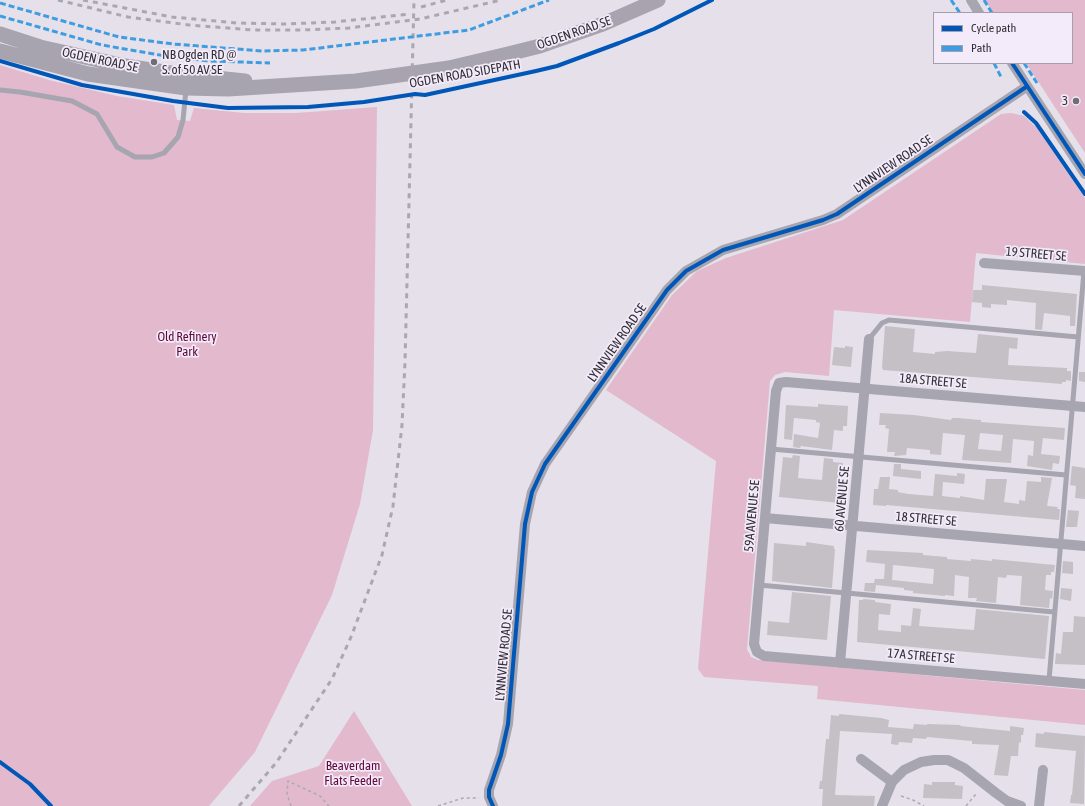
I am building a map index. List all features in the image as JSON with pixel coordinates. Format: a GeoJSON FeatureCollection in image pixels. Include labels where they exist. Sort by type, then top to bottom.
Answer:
{"type":"FeatureCollection","features":[{"type":"Feature","properties":{"kind":"street","name":"OGDEN ROAD SE"},"geometry":{"type":"LineString","coordinates":[[0,51],[88,74],[273,85],[356,81],[394,77],[475,63],[540,46],[603,24],[658,0]]}},
{"type":"Feature","properties":{"kind":"street"},"geometry":{"type":"LineString","coordinates":[[971,0],[979,12]]}},
{"type":"Feature","properties":{"kind":"street","name":"OGDEN ROAD SE"},"geometry":{"type":"LineString","coordinates":[[0,34],[88,59],[186,81]]}},
{"type":"Feature","properties":{"kind":"street"},"geometry":{"type":"LineString","coordinates":[[1013,64],[1085,174]]}},
{"type":"Feature","properties":{"kind":"street","name":"LYNNVIEW ROAD SE"},"geometry":{"type":"LineString","coordinates":[[491,802],[489,790],[501,755],[508,724],[525,524],[532,492],[545,464],[667,290],[686,271],[723,250],[823,220],[837,214],[1026,86]]}},
{"type":"Feature","properties":{"kind":"street","name":"19 STREET SE"},"geometry":{"type":"LineString","coordinates":[[984,263],[1084,271]]}},
{"type":"Feature","properties":{"kind":"street","name":"60 AVENUE SE"},"geometry":{"type":"LineString","coordinates":[[840,662],[869,339]]}},
{"type":"Feature","properties":{"kind":"street","name":"18A STREET SE"},"geometry":{"type":"LineString","coordinates":[[779,383],[786,382],[864,388],[1085,407]]}},
{"type":"Feature","properties":{"kind":"street","name":"59A AVENUE SE"},"geometry":{"type":"LineString","coordinates":[[757,652],[754,644],[776,391],[779,383]]}},
{"type":"Feature","properties":{"kind":"street","name":"18 STREET SE"},"geometry":{"type":"LineString","coordinates":[[765,518],[1085,546]]}},
{"type":"Feature","properties":{"kind":"street","name":"17A STREET SE"},"geometry":{"type":"LineString","coordinates":[[757,652],[764,656],[1085,684]]}},
{"type":"Feature","properties":{"kind":"street"},"geometry":{"type":"LineString","coordinates":[[861,759],[892,782]]}},
{"type":"Feature","properties":{"kind":"street"},"geometry":{"type":"LineString","coordinates":[[882,806],[892,782],[904,770],[921,762],[948,760],[969,771],[1007,801],[1021,806]]}},
{"type":"Feature","properties":{"kind":"street"},"geometry":{"type":"LineString","coordinates":[[1040,806],[1043,770]]}},
{"type":"Feature","properties":{"kind":"lane"},"geometry":{"type":"LineString","coordinates":[[0,90],[72,101],[97,114],[117,147],[135,157],[152,157],[164,153],[178,137],[182,120],[186,81]]}},
{"type":"Feature","properties":{"kind":"lane"},"geometry":{"type":"LineString","coordinates":[[1048,680],[1084,271]]}},
{"type":"Feature","properties":{"kind":"lane"},"geometry":{"type":"LineString","coordinates":[[869,339],[882,323],[889,320],[1078,337]]}},
{"type":"Feature","properties":{"kind":"lane"},"geometry":{"type":"LineString","coordinates":[[771,449],[1066,475]]}},
{"type":"Feature","properties":{"kind":"lane"},"geometry":{"type":"LineString","coordinates":[[759,585],[1054,612]]}},
{"type":"Feature","properties":{"kind":"path"},"geometry":{"type":"LineString","coordinates":[[291,806],[287,794],[288,781],[320,796],[329,806]]}},
{"type":"Feature","properties":{"kind":"path"},"geometry":{"type":"LineString","coordinates":[[966,806],[976,794]]}},
{"type":"Feature","properties":{"kind":"path"},"geometry":{"type":"LineString","coordinates":[[901,796],[924,806]]}},
{"type":"Feature","properties":{"kind":"path"},"geometry":{"type":"LineString","coordinates":[[438,806],[463,798],[491,802]]}},
{"type":"Feature","properties":{"kind":"green space"},"geometry":{"type":"Polygon","coordinates":[[[985,0],[1085,0],[1085,153],[1027,64],[1073,64],[1073,12],[992,12],[985,0]]]}},
{"type":"Feature","properties":{"kind":"green space","name":"Old Refinery Park"},"geometry":{"type":"Polygon","coordinates":[[[0,65],[49,80],[117,96],[174,105],[177,120],[190,121],[194,108],[244,113],[296,113],[377,107],[373,430],[360,504],[332,595],[255,752],[209,806],[0,806],[0,65]]]}},
{"type":"Feature","properties":{"kind":"green space"},"geometry":{"type":"Polygon","coordinates":[[[1011,113],[1024,116],[1037,128],[1085,198],[1085,264],[976,253],[970,322],[834,310],[829,376],[785,372],[775,375],[770,381],[747,649],[751,657],[758,660],[1085,690],[1085,725],[817,699],[818,686],[704,677],[698,669],[716,461],[606,390],[672,295],[697,271],[726,258],[843,220],[1001,114],[1011,113]]]}},
{"type":"Feature","properties":{"kind":"green space","name":"Beaverdam Flats Feeder"},"geometry":{"type":"Polygon","coordinates":[[[354,711],[412,806],[250,806],[272,781],[319,766],[354,711]]]}},
{"type":"Feature","properties":{"kind":"building"},"geometry":{"type":"Polygon","coordinates":[[[982,285],[1077,294],[1075,326],[1070,326],[1070,316],[1044,313],[1042,330],[1035,329],[1036,303],[1007,300],[1007,305],[991,304],[991,308],[982,307],[982,303],[972,302],[973,290],[982,290],[982,285]]]}},
{"type":"Feature","properties":{"kind":"building"},"geometry":{"type":"Polygon","coordinates":[[[885,326],[915,329],[913,352],[935,354],[935,352],[947,351],[976,353],[978,334],[1018,338],[1017,349],[1009,348],[1008,365],[1067,368],[1067,371],[1071,371],[1071,381],[1066,380],[1066,382],[1062,382],[1062,384],[883,370],[885,326]]]}},
{"type":"Feature","properties":{"kind":"building"},"geometry":{"type":"Polygon","coordinates":[[[845,346],[853,347],[851,367],[832,365],[834,347],[845,348],[845,346]]]}},
{"type":"Feature","properties":{"kind":"building"},"geometry":{"type":"Polygon","coordinates":[[[1079,372],[1085,372],[1085,382],[1079,381],[1079,372]]]}},
{"type":"Feature","properties":{"kind":"building"},"geometry":{"type":"Polygon","coordinates":[[[818,404],[848,406],[847,426],[843,426],[843,431],[834,430],[832,450],[801,446],[800,448],[793,447],[794,434],[818,438],[820,423],[816,422],[816,420],[794,418],[792,440],[784,439],[786,405],[818,407],[818,404]]]}},
{"type":"Feature","properties":{"kind":"building"},"geometry":{"type":"Polygon","coordinates":[[[880,413],[914,415],[951,420],[952,418],[957,418],[981,420],[981,422],[1065,428],[1064,440],[1043,438],[1041,454],[1060,456],[1059,464],[1053,463],[1052,470],[1027,466],[1028,455],[1033,456],[1034,441],[1013,439],[1011,463],[962,460],[965,435],[943,433],[941,455],[930,454],[930,450],[907,448],[906,455],[894,456],[895,452],[887,452],[889,429],[885,428],[886,425],[879,425],[880,413]],[[980,433],[978,449],[1001,451],[1003,435],[980,433]]]}},
{"type":"Feature","properties":{"kind":"building"},"geometry":{"type":"Polygon","coordinates":[[[793,455],[800,456],[798,478],[822,480],[824,458],[833,459],[833,462],[843,463],[840,503],[779,497],[783,457],[792,458],[793,455]]]}},
{"type":"Feature","properties":{"kind":"building"},"geometry":{"type":"Polygon","coordinates":[[[894,464],[901,464],[901,469],[921,471],[921,479],[893,476],[894,464]]]}},
{"type":"Feature","properties":{"kind":"building"},"geometry":{"type":"Polygon","coordinates":[[[1072,466],[1085,468],[1085,499],[1075,498],[1076,486],[1070,485],[1072,466]]]}},
{"type":"Feature","properties":{"kind":"building"},"geometry":{"type":"Polygon","coordinates":[[[957,473],[965,474],[964,484],[943,482],[942,496],[960,498],[960,496],[984,500],[986,479],[1007,479],[1004,502],[1019,504],[1019,500],[1025,501],[1027,481],[1041,482],[1041,477],[1052,478],[1047,506],[1058,507],[1057,509],[1060,509],[1059,520],[873,505],[874,489],[878,489],[880,477],[890,477],[889,489],[898,490],[898,492],[908,494],[933,496],[935,474],[957,476],[957,473]]]}},
{"type":"Feature","properties":{"kind":"building"},"geometry":{"type":"Polygon","coordinates":[[[1068,510],[1079,511],[1077,527],[1066,527],[1068,510]]]}},
{"type":"Feature","properties":{"kind":"building"},"geometry":{"type":"Polygon","coordinates":[[[806,542],[834,546],[832,588],[772,581],[774,543],[806,546],[806,542]]]}},
{"type":"Feature","properties":{"kind":"building"},"geometry":{"type":"Polygon","coordinates":[[[867,550],[923,553],[923,555],[947,557],[947,559],[971,561],[971,559],[992,561],[992,559],[1055,565],[1054,572],[1051,572],[1051,575],[1046,575],[1045,590],[1053,591],[1052,599],[1050,598],[1049,608],[1020,605],[1022,576],[1007,575],[1006,578],[998,577],[996,603],[976,601],[977,598],[968,598],[969,577],[955,575],[954,596],[913,593],[913,591],[904,590],[904,588],[876,585],[875,592],[864,591],[865,583],[874,583],[875,579],[884,579],[885,564],[866,562],[867,550]],[[893,565],[892,580],[933,584],[934,569],[893,565]]]}},
{"type":"Feature","properties":{"kind":"building"},"geometry":{"type":"Polygon","coordinates":[[[1063,561],[1073,562],[1073,574],[1062,573],[1063,561]]]}},
{"type":"Feature","properties":{"kind":"building"},"geometry":{"type":"Polygon","coordinates":[[[1061,588],[1072,589],[1071,601],[1060,599],[1061,588]]]}},
{"type":"Feature","properties":{"kind":"building"},"geometry":{"type":"Polygon","coordinates":[[[792,592],[831,596],[827,640],[767,635],[768,621],[789,623],[792,592]]]}},
{"type":"Feature","properties":{"kind":"building"},"geometry":{"type":"Polygon","coordinates":[[[863,599],[891,604],[890,615],[879,614],[878,630],[901,632],[901,625],[911,626],[913,608],[921,609],[919,626],[974,630],[976,609],[1049,616],[1045,659],[857,642],[859,600],[863,599]]]}},
{"type":"Feature","properties":{"kind":"building"},"geometry":{"type":"Polygon","coordinates":[[[1074,616],[1085,617],[1085,665],[1055,664],[1056,653],[1061,654],[1063,632],[1073,632],[1074,616]]]}},
{"type":"Feature","properties":{"kind":"building"},"geometry":{"type":"Polygon","coordinates":[[[839,714],[881,718],[889,720],[888,727],[913,729],[914,724],[961,725],[960,726],[1010,731],[1010,726],[1024,728],[1023,735],[1021,735],[1021,743],[1019,742],[1018,756],[1011,756],[1008,776],[994,775],[999,745],[972,744],[972,741],[927,737],[926,739],[913,738],[912,743],[899,742],[898,745],[891,744],[892,734],[840,731],[835,795],[875,796],[874,806],[822,806],[823,789],[819,789],[820,781],[822,781],[826,739],[829,739],[831,715],[839,716],[839,714]]]}},
{"type":"Feature","properties":{"kind":"building"},"geometry":{"type":"Polygon","coordinates":[[[1044,732],[1085,736],[1084,804],[1070,803],[1076,751],[1035,747],[1036,733],[1044,734],[1044,732]]]}},
{"type":"Feature","properties":{"kind":"building"},"geometry":{"type":"Polygon","coordinates":[[[932,782],[955,782],[955,785],[963,786],[962,799],[923,798],[924,784],[932,785],[932,782]]]}},
{"type":"Feature","properties":{"kind":"railway"},"geometry":{"type":"LineString","coordinates":[[58,0],[128,17],[189,25],[253,30],[349,28],[420,19],[501,0]]}},
{"type":"Feature","properties":{"kind":"railway"},"geometry":{"type":"LineString","coordinates":[[83,0],[172,17],[237,23],[285,24],[335,22],[410,14]]}},
{"type":"Feature","properties":{"kind":"railway"},"geometry":{"type":"LineString","coordinates":[[239,806],[276,763],[332,679],[351,637],[382,555],[393,506],[402,425],[405,362],[414,0]]}},
{"type":"Feature","properties":{"kind":"railway"},"geometry":{"type":"LineString","coordinates":[[421,7],[447,0]]}},
{"type":"Feature","properties":{"kind":"marked path"},"geometry":{"type":"LineString","coordinates":[[0,3],[119,37],[173,44],[262,51],[303,50],[469,30],[549,0]]}},
{"type":"Feature","properties":{"kind":"marked path"},"geometry":{"type":"LineString","coordinates":[[951,0],[959,12]]}},
{"type":"Feature","properties":{"kind":"marked path"},"geometry":{"type":"LineString","coordinates":[[984,0],[991,12]]}},
{"type":"Feature","properties":{"kind":"marked path"},"geometry":{"type":"LineString","coordinates":[[0,16],[102,45],[171,57],[210,61],[270,63]]}},
{"type":"Feature","properties":{"kind":"marked path"},"geometry":{"type":"LineString","coordinates":[[994,64],[1001,77]]}},
{"type":"Feature","properties":{"kind":"marked path"},"geometry":{"type":"LineString","coordinates":[[1025,64],[1037,83]]}},
{"type":"Feature","properties":{"kind":"cycle path","name":"OGDEN ROAD SIDEPATH"},"geometry":{"type":"LineString","coordinates":[[0,61],[82,85],[173,101],[228,108],[308,107],[364,102],[415,94],[425,95],[557,66],[654,29],[712,0]]}},
{"type":"Feature","properties":{"kind":"cycle path"},"geometry":{"type":"LineString","coordinates":[[1013,64],[1085,174]]}},
{"type":"Feature","properties":{"kind":"cycle path"},"geometry":{"type":"LineString","coordinates":[[493,806],[489,797],[489,790],[501,755],[508,724],[525,524],[532,492],[545,464],[667,290],[686,271],[723,250],[823,220],[837,214],[1026,87]]}},
{"type":"Feature","properties":{"kind":"cycle path"},"geometry":{"type":"LineString","coordinates":[[1024,112],[1036,123],[1085,194]]}},
{"type":"Feature","properties":{"kind":"cycle path"},"geometry":{"type":"LineString","coordinates":[[0,762],[30,784],[51,806]]}},
{"type":"Feature","properties":{"kind":"place","name":"NB Ogden RD @ S. of 50 AV SE"},"geometry":{"type":"Point","coordinates":[154,62]}},
{"type":"Feature","properties":{"kind":"place","name":"3"},"geometry":{"type":"Point","coordinates":[1076,101]}}]}
